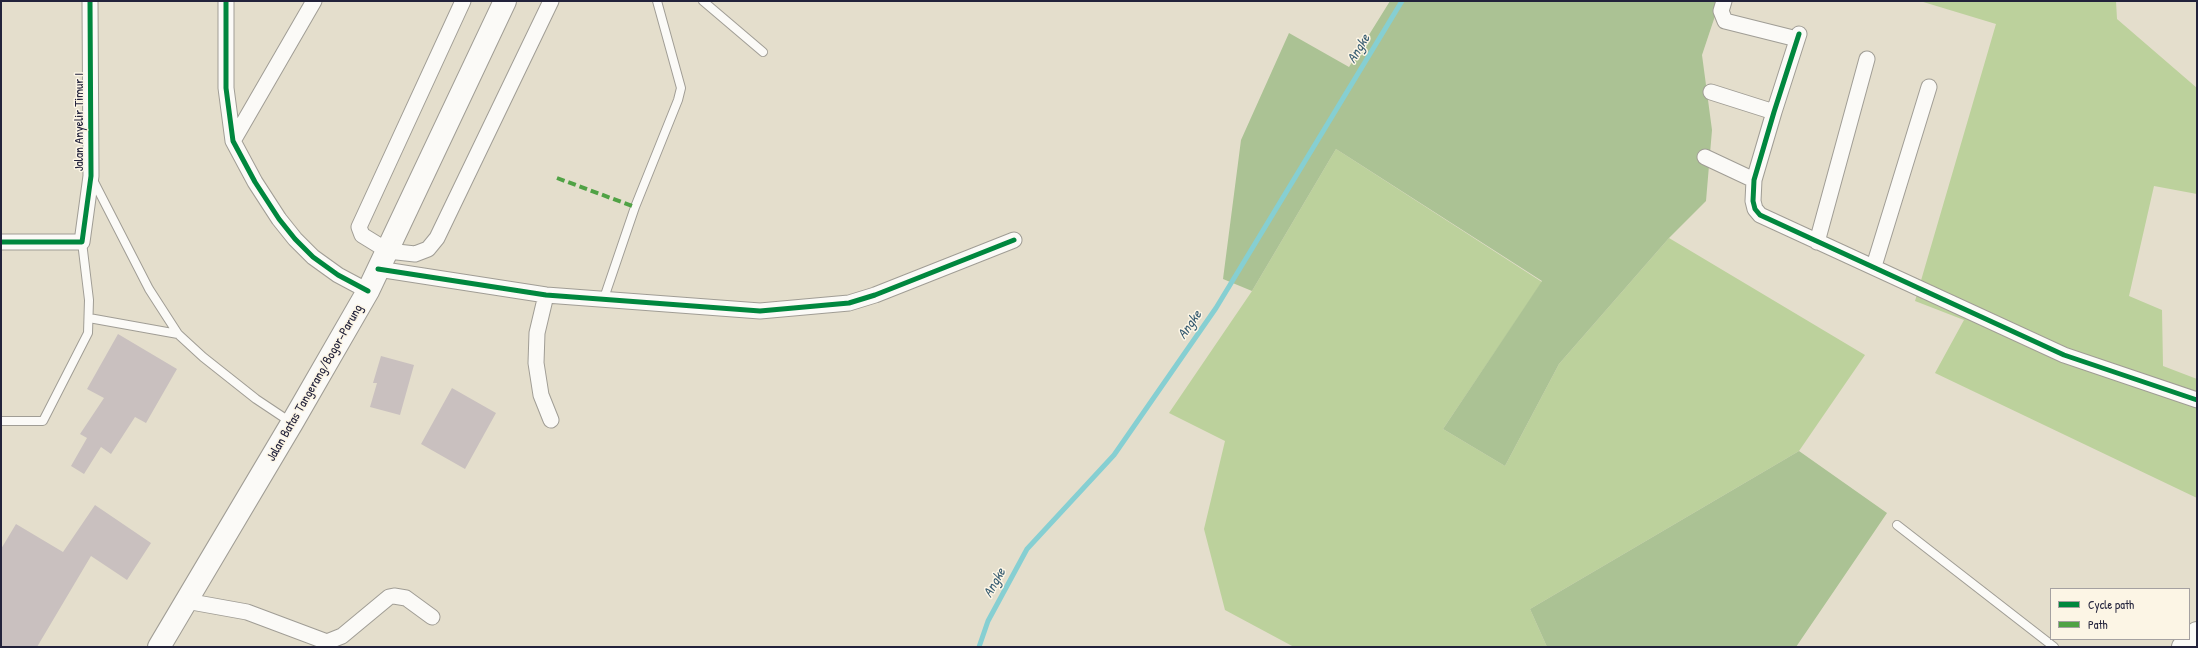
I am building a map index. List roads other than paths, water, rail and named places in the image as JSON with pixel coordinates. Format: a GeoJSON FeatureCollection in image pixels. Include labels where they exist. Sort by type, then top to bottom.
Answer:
{"type":"FeatureCollection","features":[{"type":"Feature","properties":{"kind":"main road","name":"Jalan Batas Tangerang/Bogor–Parung"},"geometry":{"type":"LineString","coordinates":[[159,647],[368,292],[505,1]]}},
{"type":"Feature","properties":{"kind":"main road"},"geometry":{"type":"LineString","coordinates":[[2183,647],[2197,633]]}},
{"type":"Feature","properties":{"kind":"street","name":"Jalan Anyelir Timur I"},"geometry":{"type":"LineString","coordinates":[[82,242],[91,176],[90,1]]}},
{"type":"Feature","properties":{"kind":"street"},"geometry":{"type":"LineString","coordinates":[[226,1],[226,88],[233,141],[255,182],[279,219],[295,239],[313,257],[368,292]]}},
{"type":"Feature","properties":{"kind":"street"},"geometry":{"type":"LineString","coordinates":[[233,141],[314,1]]}},
{"type":"Feature","properties":{"kind":"street"},"geometry":{"type":"LineString","coordinates":[[463,1],[358,227],[362,236],[388,251],[415,254],[428,249],[437,238],[551,1]]}},
{"type":"Feature","properties":{"kind":"street"},"geometry":{"type":"LineString","coordinates":[[1724,1],[1721,11],[1725,21],[1798,37],[1754,180],[1752,201],[1755,209],[1760,215],[1817,242],[1874,266],[1962,310],[2064,355],[2197,400]]}},
{"type":"Feature","properties":{"kind":"street"},"geometry":{"type":"LineString","coordinates":[[1817,242],[1867,59]]}},
{"type":"Feature","properties":{"kind":"street"},"geometry":{"type":"LineString","coordinates":[[1874,266],[1929,87]]}},
{"type":"Feature","properties":{"kind":"street"},"geometry":{"type":"LineString","coordinates":[[1711,92],[1774,112]]}},
{"type":"Feature","properties":{"kind":"street"},"geometry":{"type":"LineString","coordinates":[[1705,156],[1754,180]]}},
{"type":"Feature","properties":{"kind":"street"},"geometry":{"type":"LineString","coordinates":[[378,269],[546,295],[604,298],[760,311],[849,302],[875,295],[1014,240]]}},
{"type":"Feature","properties":{"kind":"street"},"geometry":{"type":"LineString","coordinates":[[1,242],[82,242]]}},
{"type":"Feature","properties":{"kind":"street"},"geometry":{"type":"LineString","coordinates":[[546,295],[537,332],[536,363],[541,395],[551,420]]}},
{"type":"Feature","properties":{"kind":"street"},"geometry":{"type":"LineString","coordinates":[[186,600],[247,612],[332,644],[389,597],[394,596],[406,598],[432,617]]}},
{"type":"Feature","properties":{"kind":"lane"},"geometry":{"type":"LineString","coordinates":[[604,298],[635,207],[678,100],[681,88],[657,1]]}},
{"type":"Feature","properties":{"kind":"lane"},"geometry":{"type":"LineString","coordinates":[[703,1],[763,52]]}},
{"type":"Feature","properties":{"kind":"lane"},"geometry":{"type":"LineString","coordinates":[[91,176],[149,289],[178,334],[203,357],[250,394],[292,423]]}},
{"type":"Feature","properties":{"kind":"lane"},"geometry":{"type":"LineString","coordinates":[[1,421],[43,421],[88,332],[89,318],[82,242]]}},
{"type":"Feature","properties":{"kind":"lane"},"geometry":{"type":"LineString","coordinates":[[89,318],[178,334]]}},
{"type":"Feature","properties":{"kind":"lane"},"geometry":{"type":"LineString","coordinates":[[1897,525],[2054,647]]}},
{"type":"Feature","properties":{"kind":"waterway","name":"Angke"},"geometry":{"type":"LineString","coordinates":[[979,647],[988,621],[1027,549],[1114,455],[1216,308],[1402,1]]}}]}
